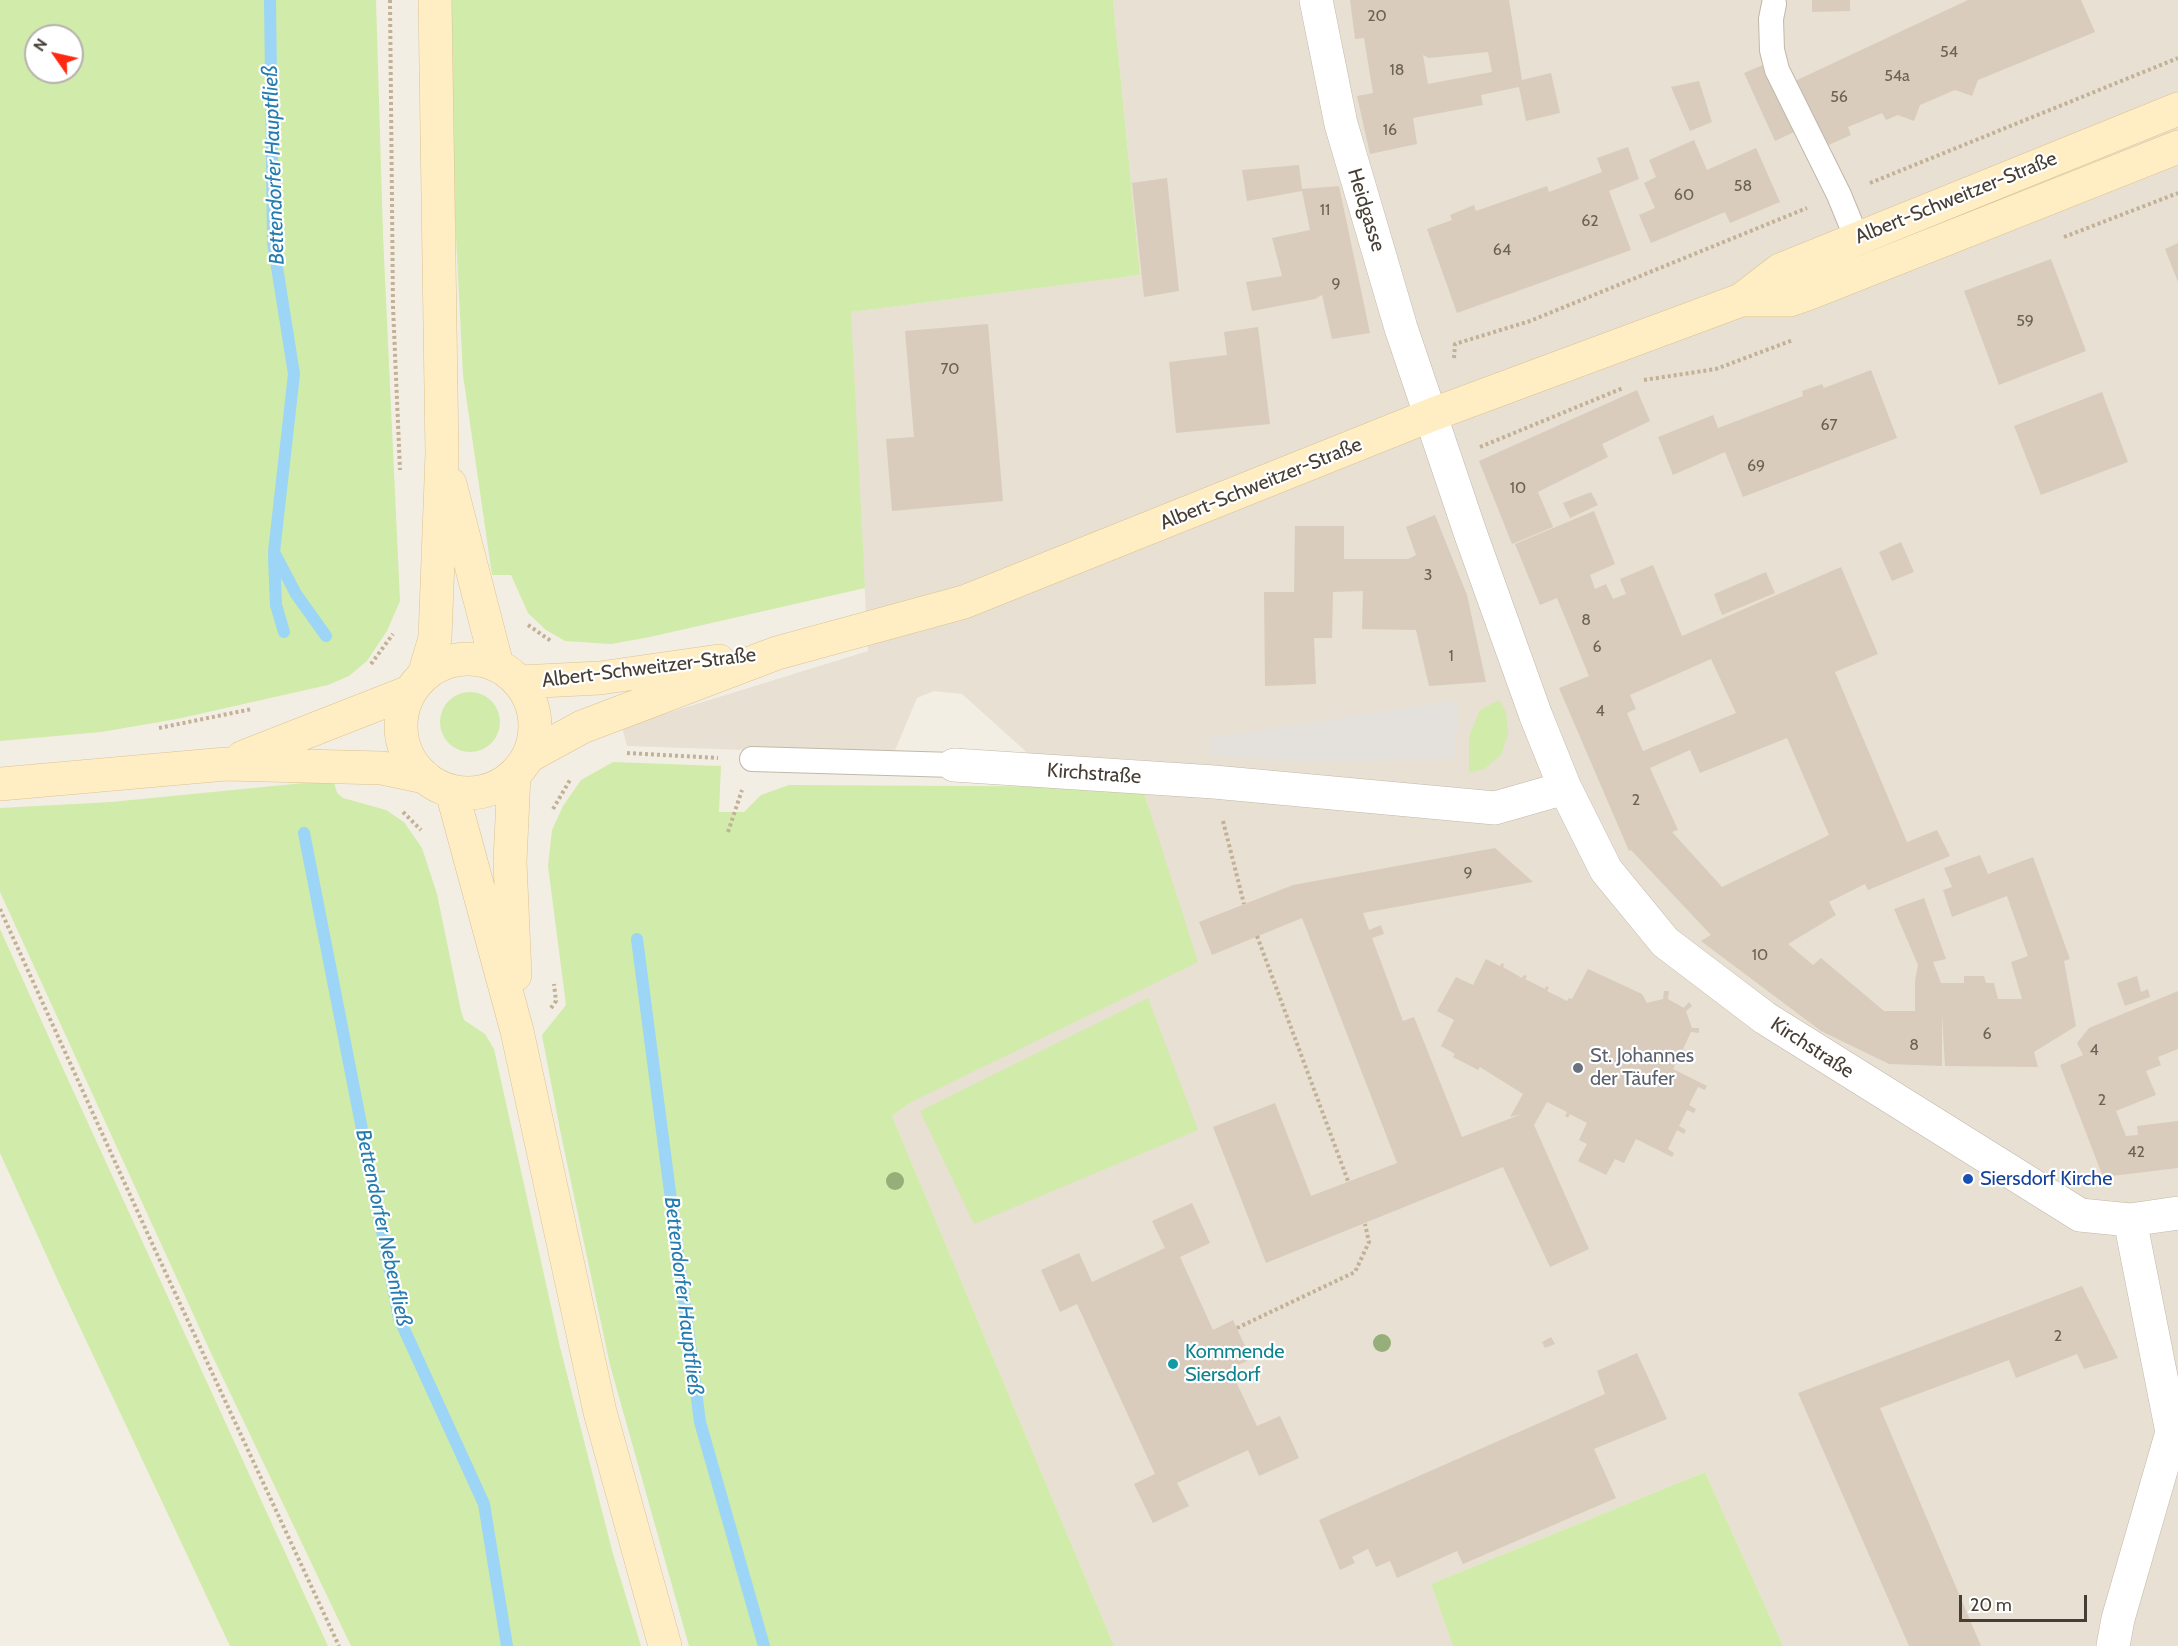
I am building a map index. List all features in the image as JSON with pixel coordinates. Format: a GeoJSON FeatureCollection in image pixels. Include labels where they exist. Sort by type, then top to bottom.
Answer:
{"type":"FeatureCollection","features":[{"type":"Feature","properties":{"kind":"main road"},"geometry":{"type":"LineString","coordinates":[[435,0],[442,454],[435,638],[417,684],[403,706],[402,737],[410,761],[438,784],[517,1031],[600,1412],[665,1646]]}},
{"type":"Feature","properties":{"kind":"main road","name":"Albert-Schweitzer-Straße"},"geometry":{"type":"LineString","coordinates":[[521,766],[582,727],[777,653],[964,602],[1431,415],[1741,300],[1780,270],[2178,109]]}},
{"type":"Feature","properties":{"kind":"main road","name":"Albert-Schweitzer-Straße"},"geometry":{"type":"LineString","coordinates":[[1741,300],[1790,300],[1810,293],[2178,147]]}},
{"type":"Feature","properties":{"kind":"main road"},"geometry":{"type":"LineString","coordinates":[[442,454],[509,674],[534,711],[536,731],[521,766],[510,861],[517,1031]]}},
{"type":"Feature","properties":{"kind":"main road","name":"Albert-Schweitzer-Straße"},"geometry":{"type":"LineString","coordinates":[[509,674],[600,678],[777,653]]}},
{"type":"Feature","properties":{"kind":"main road"},"geometry":{"type":"LineString","coordinates":[[226,764],[417,684],[453,660],[467,658],[509,674]]}},
{"type":"Feature","properties":{"kind":"main road"},"geometry":{"type":"LineString","coordinates":[[0,784],[226,764],[382,768],[438,784],[489,790],[521,766]]}},
{"type":"Feature","properties":{"kind":"street","name":"Heidgasse"},"geometry":{"type":"LineString","coordinates":[[1316,0],[1341,124],[1401,328],[1431,415]]}},
{"type":"Feature","properties":{"kind":"street","name":"Kirchstraße"},"geometry":{"type":"LineString","coordinates":[[1431,415],[1536,716],[1565,788],[1606,870],[1642,915],[1674,949],[1765,1018],[2080,1215],[2130,1220],[2178,1213]]}},
{"type":"Feature","properties":{"kind":"street","name":"Kirchstraße"},"geometry":{"type":"LineString","coordinates":[[954,765],[1214,782],[1495,807],[1565,788]]}},
{"type":"Feature","properties":{"kind":"street"},"geometry":{"type":"LineString","coordinates":[[2113,1646],[2118,1619],[2172,1432],[2130,1220]]}},
{"type":"Feature","properties":{"kind":"lane"},"geometry":{"type":"LineString","coordinates":[[1774,4],[1771,19],[1772,50],[1778,70],[1839,195],[1857,239]]}},
{"type":"Feature","properties":{"kind":"lane","name":"Kirchstraße"},"geometry":{"type":"LineString","coordinates":[[752,759],[954,765]]}},
{"type":"Feature","properties":{"kind":"path"},"geometry":{"type":"LineString","coordinates":[[390,0],[393,306],[400,480]]}},
{"type":"Feature","properties":{"kind":"path"},"geometry":{"type":"LineString","coordinates":[[1642,380],[1716,369],[1800,337]]}},
{"type":"Feature","properties":{"kind":"path"},"geometry":{"type":"LineString","coordinates":[[1446,461],[1631,385]]}},
{"type":"Feature","properties":{"kind":"path"},"geometry":{"type":"LineString","coordinates":[[369,666],[384,650],[398,626]]}},
{"type":"Feature","properties":{"kind":"path"},"geometry":{"type":"LineString","coordinates":[[158,729],[258,708]]}},
{"type":"Feature","properties":{"kind":"path"},"geometry":{"type":"LineString","coordinates":[[619,753],[752,759],[728,832]]}},
{"type":"Feature","properties":{"kind":"path"},"geometry":{"type":"LineString","coordinates":[[549,815],[564,786],[577,773]]}},
{"type":"Feature","properties":{"kind":"path"},"geometry":{"type":"LineString","coordinates":[[1214,782],[1244,904]]}},
{"type":"Feature","properties":{"kind":"path"},"geometry":{"type":"LineString","coordinates":[[401,810],[424,833]]}},
{"type":"Feature","properties":{"kind":"path"},"geometry":{"type":"LineString","coordinates":[[0,909],[339,1646]]}},
{"type":"Feature","properties":{"kind":"path"},"geometry":{"type":"LineString","coordinates":[[1257,936],[1348,1181]]}},
{"type":"Feature","properties":{"kind":"path"},"geometry":{"type":"LineString","coordinates":[[517,1031],[544,1018],[556,1001],[554,979]]}},
{"type":"Feature","properties":{"kind":"path"},"geometry":{"type":"LineString","coordinates":[[1237,1329],[1355,1272],[1369,1242],[1365,1224]]}},
{"type":"Feature","properties":{"kind":"shaded area"},"geometry":{"type":"Polygon","coordinates":[[[1113,0],[2178,0],[2178,1646],[1783,1646],[1705,1472],[1431,1584],[1453,1646],[1114,1646],[892,1116],[911,1102],[1148,805],[1133,759],[1033,758],[962,694],[934,691],[917,698],[893,755],[627,746],[622,727],[868,651],[850,312],[1140,275],[1113,0]]]}},
{"type":"Feature","properties":{"kind":"shaded area"},"geometry":{"type":"Polygon","coordinates":[[[1454,701],[1459,706],[1454,759],[1311,762],[1210,755],[1209,738],[1454,701]]]}},
{"type":"Feature","properties":{"kind":"green space"},"geometry":{"type":"Polygon","coordinates":[[[0,0],[376,0],[383,235],[400,601],[387,631],[367,661],[349,676],[328,685],[177,719],[101,732],[0,741],[0,0]]]}},
{"type":"Feature","properties":{"kind":"green space"},"geometry":{"type":"Polygon","coordinates":[[[450,0],[1113,0],[1140,275],[851,312],[865,588],[611,644],[565,641],[546,630],[528,613],[511,575],[492,575],[463,375],[451,137],[450,0]]]}},
{"type":"Feature","properties":{"kind":"green space"},"geometry":{"type":"Polygon","coordinates":[[[470,692],[491,701],[500,722],[491,743],[470,752],[449,743],[440,722],[449,701],[470,692]]]}},
{"type":"Feature","properties":{"kind":"green space"},"geometry":{"type":"Polygon","coordinates":[[[1499,700],[1506,712],[1508,734],[1501,755],[1484,769],[1469,773],[1469,737],[1480,710],[1499,700]]]}},
{"type":"Feature","properties":{"kind":"green space"},"geometry":{"type":"Polygon","coordinates":[[[613,762],[721,766],[719,812],[744,812],[761,795],[789,785],[1142,787],[1198,962],[911,1102],[892,1116],[1114,1646],[689,1646],[610,1365],[542,1035],[566,1005],[548,866],[552,830],[563,806],[581,780],[613,762]]]}},
{"type":"Feature","properties":{"kind":"green space"},"geometry":{"type":"Polygon","coordinates":[[[334,782],[337,793],[343,798],[386,810],[404,822],[422,848],[437,894],[464,1020],[485,1034],[494,1049],[560,1347],[613,1554],[641,1646],[351,1646],[211,1353],[0,892],[0,808],[111,802],[334,782]]]}},
{"type":"Feature","properties":{"kind":"green space"},"geometry":{"type":"Polygon","coordinates":[[[0,929],[328,1646],[230,1646],[59,1283],[0,1153],[0,929]]]}},
{"type":"Feature","properties":{"kind":"green space"},"geometry":{"type":"Polygon","coordinates":[[[1148,998],[1198,1130],[974,1224],[920,1111],[1148,998]]]}},
{"type":"Feature","properties":{"kind":"green space"},"geometry":{"type":"Polygon","coordinates":[[[1705,1472],[1783,1646],[1453,1646],[1431,1584],[1705,1472]]]}},
{"type":"Feature","properties":{"kind":"building"},"geometry":{"type":"Polygon","coordinates":[[[1350,0],[1509,0],[1522,80],[1551,73],[1560,113],[1526,121],[1519,87],[1481,95],[1483,105],[1413,118],[1417,144],[1370,154],[1357,96],[1373,93],[1364,38],[1355,39],[1350,0]],[[1488,52],[1429,58],[1423,55],[1428,84],[1492,72],[1488,52]]]}},
{"type":"Feature","properties":{"kind":"building"},"geometry":{"type":"Polygon","coordinates":[[[1812,0],[1850,0],[1850,11],[1812,12],[1812,0]]]}},
{"type":"Feature","properties":{"kind":"building"},"geometry":{"type":"Polygon","coordinates":[[[1968,0],[2081,0],[2095,32],[1978,80],[1972,96],[1955,90],[1920,105],[1914,121],[1898,115],[1886,120],[1882,113],[1848,127],[1851,135],[1824,147],[1795,81],[1968,0]]]}},
{"type":"Feature","properties":{"kind":"building"},"geometry":{"type":"Polygon","coordinates":[[[1765,64],[1794,132],[1775,141],[1744,73],[1765,64]]]}},
{"type":"Feature","properties":{"kind":"building"},"geometry":{"type":"Polygon","coordinates":[[[1699,81],[1712,122],[1690,131],[1671,87],[1699,81]]]}},
{"type":"Feature","properties":{"kind":"building"},"geometry":{"type":"Polygon","coordinates":[[[1694,140],[1707,170],[1756,148],[1780,202],[1730,223],[1725,212],[1651,243],[1639,215],[1655,208],[1644,183],[1656,177],[1649,160],[1694,140]]]}},
{"type":"Feature","properties":{"kind":"building"},"geometry":{"type":"Polygon","coordinates":[[[1628,147],[1639,179],[1609,191],[1631,250],[1457,313],[1427,229],[1452,220],[1450,215],[1474,205],[1476,211],[1547,186],[1549,192],[1602,172],[1597,158],[1628,147]]]}},
{"type":"Feature","properties":{"kind":"building"},"geometry":{"type":"Polygon","coordinates":[[[1299,165],[1302,189],[1339,186],[1370,333],[1332,339],[1322,295],[1315,299],[1252,311],[1246,282],[1282,276],[1272,238],[1310,230],[1302,191],[1247,201],[1242,170],[1299,165]]]}},
{"type":"Feature","properties":{"kind":"building"},"geometry":{"type":"Polygon","coordinates":[[[1167,178],[1179,291],[1144,297],[1132,183],[1167,178]]]}},
{"type":"Feature","properties":{"kind":"building"},"geometry":{"type":"Polygon","coordinates":[[[2178,243],[2178,282],[2165,249],[2178,243]]]}},
{"type":"Feature","properties":{"kind":"building"},"geometry":{"type":"Polygon","coordinates":[[[2051,259],[2086,351],[1999,385],[1964,291],[2051,259]]]}},
{"type":"Feature","properties":{"kind":"building"},"geometry":{"type":"Polygon","coordinates":[[[988,324],[1003,501],[892,511],[886,439],[914,437],[905,331],[988,324]]]}},
{"type":"Feature","properties":{"kind":"building"},"geometry":{"type":"Polygon","coordinates":[[[1258,327],[1270,424],[1176,433],[1169,362],[1227,355],[1224,332],[1258,327]]]}},
{"type":"Feature","properties":{"kind":"building"},"geometry":{"type":"Polygon","coordinates":[[[1871,370],[1897,438],[1743,497],[1725,452],[1673,475],[1658,437],[1713,415],[1718,428],[1803,396],[1802,391],[1822,384],[1824,388],[1871,370]]]}},
{"type":"Feature","properties":{"kind":"building"},"geometry":{"type":"Polygon","coordinates":[[[1637,390],[1650,421],[1602,444],[1608,457],[1538,492],[1553,527],[1512,544],[1479,461],[1637,390]]]}},
{"type":"Feature","properties":{"kind":"building"},"geometry":{"type":"Polygon","coordinates":[[[2102,392],[2128,462],[2041,495],[2014,426],[2102,392]]]}},
{"type":"Feature","properties":{"kind":"building"},"geometry":{"type":"Polygon","coordinates":[[[1591,492],[1598,505],[1570,518],[1563,503],[1591,492]]]}},
{"type":"Feature","properties":{"kind":"building"},"geometry":{"type":"Polygon","coordinates":[[[1594,511],[1615,564],[1590,575],[1595,589],[1606,584],[1613,599],[1626,594],[1620,579],[1653,565],[1682,636],[1841,567],[1878,654],[1835,672],[1907,842],[1937,830],[1950,856],[1868,890],[1865,884],[1829,902],[1836,915],[1788,944],[1813,965],[1821,958],[1884,1011],[1915,1011],[1915,981],[1918,965],[1894,909],[1924,898],[1946,959],[1933,962],[1941,983],[1964,983],[1964,976],[1984,976],[1986,983],[1994,983],[1998,999],[2022,999],[2011,962],[2028,956],[2007,896],[1952,917],[1943,890],[1952,887],[1944,868],[1980,855],[1988,874],[2033,857],[2070,959],[2064,961],[2076,1026],[2034,1052],[2038,1067],[1945,1066],[1942,1015],[1942,1066],[1889,1064],[1821,1031],[1701,941],[1711,935],[1631,850],[1629,851],[1559,688],[1589,676],[1557,598],[1540,605],[1515,544],[1594,511]],[[1711,659],[1630,695],[1636,709],[1627,713],[1643,751],[1736,713],[1711,659]],[[1787,738],[1700,773],[1690,750],[1650,768],[1678,830],[1672,832],[1722,887],[1829,835],[1787,738]]]}},
{"type":"Feature","properties":{"kind":"building"},"geometry":{"type":"Polygon","coordinates":[[[1435,515],[1467,595],[1486,682],[1429,686],[1416,630],[1362,629],[1363,591],[1333,592],[1332,638],[1314,638],[1316,684],[1265,686],[1264,592],[1294,592],[1295,526],[1344,526],[1344,559],[1408,559],[1416,555],[1406,527],[1435,515]]]}},
{"type":"Feature","properties":{"kind":"building"},"geometry":{"type":"Polygon","coordinates":[[[1901,542],[1914,572],[1892,581],[1879,552],[1901,542]]]}},
{"type":"Feature","properties":{"kind":"building"},"geometry":{"type":"Polygon","coordinates":[[[1766,572],[1775,593],[1722,615],[1714,594],[1766,572]]]}},
{"type":"Feature","properties":{"kind":"building"},"geometry":{"type":"Polygon","coordinates":[[[1495,848],[1533,882],[1363,913],[1369,930],[1381,925],[1384,934],[1372,938],[1403,1021],[1414,1017],[1462,1137],[1522,1114],[1510,1117],[1523,1094],[1480,1067],[1478,1070],[1453,1057],[1455,1054],[1441,1046],[1454,1020],[1437,1011],[1456,977],[1473,985],[1486,959],[1500,966],[1504,964],[1503,967],[1522,978],[1524,975],[1527,976],[1525,979],[1545,989],[1546,986],[1549,987],[1547,991],[1567,1001],[1569,998],[1572,999],[1588,969],[1642,994],[1647,1003],[1663,999],[1664,991],[1669,991],[1668,999],[1684,1008],[1689,1002],[1692,1006],[1686,1011],[1692,1028],[1699,1028],[1699,1033],[1691,1032],[1683,1049],[1689,1053],[1687,1057],[1681,1053],[1673,1069],[1707,1086],[1705,1090],[1698,1087],[1689,1105],[1696,1109],[1694,1113],[1687,1110],[1679,1126],[1686,1130],[1684,1134],[1677,1130],[1668,1149],[1674,1153],[1672,1157],[1636,1139],[1624,1163],[1615,1159],[1606,1175],[1578,1161],[1587,1144],[1579,1140],[1587,1123],[1570,1114],[1568,1118],[1565,1116],[1567,1112],[1547,1102],[1534,1125],[1589,1249],[1550,1267],[1503,1167],[1266,1263],[1213,1127],[1275,1103],[1311,1196],[1397,1163],[1302,918],[1212,955],[1199,922],[1293,885],[1495,848]]]}},
{"type":"Feature","properties":{"kind":"building"},"geometry":{"type":"Polygon","coordinates":[[[2137,976],[2141,992],[2148,989],[2150,997],[2125,1006],[2117,983],[2137,976]]]}},
{"type":"Feature","properties":{"kind":"building"},"geometry":{"type":"Polygon","coordinates":[[[2178,991],[2178,1049],[2158,1057],[2161,1065],[2146,1071],[2156,1095],[2116,1111],[2126,1136],[2138,1135],[2137,1126],[2178,1121],[2178,1168],[2103,1177],[2060,1065],[2083,1055],[2077,1043],[2089,1028],[2178,991]]]}},
{"type":"Feature","properties":{"kind":"building","name":"Kommende Siersdorf"},"geometry":{"type":"Polygon","coordinates":[[[1192,1203],[1210,1243],[1180,1257],[1213,1330],[1233,1320],[1251,1359],[1230,1369],[1257,1426],[1280,1416],[1299,1458],[1259,1476],[1248,1450],[1177,1483],[1189,1506],[1153,1523],[1134,1484],[1155,1474],[1077,1304],[1060,1312],[1041,1270],[1079,1253],[1092,1282],[1165,1248],[1152,1221],[1192,1203]]]}},
{"type":"Feature","properties":{"kind":"building"},"geometry":{"type":"Polygon","coordinates":[[[2082,1286],[2118,1358],[2084,1369],[2077,1354],[2016,1378],[2009,1360],[1880,1408],[1981,1646],[1909,1646],[1798,1393],[2082,1286]]]}},
{"type":"Feature","properties":{"kind":"building"},"geometry":{"type":"Polygon","coordinates":[[[1551,1337],[1555,1344],[1545,1348],[1542,1342],[1551,1337]]]}},
{"type":"Feature","properties":{"kind":"building"},"geometry":{"type":"Polygon","coordinates":[[[1637,1353],[1667,1419],[1594,1449],[1616,1498],[1463,1564],[1457,1551],[1397,1578],[1390,1561],[1376,1567],[1368,1549],[1352,1557],[1355,1563],[1340,1570],[1319,1520],[1605,1394],[1597,1371],[1637,1353]]]}},
{"type":"Feature","properties":{"kind":"waterway","name":"Bettendorfer Hauptfließ"},"geometry":{"type":"LineString","coordinates":[[270,0],[273,242],[294,374],[274,552],[296,594],[326,636]]}},
{"type":"Feature","properties":{"kind":"waterway","name":"Bettendorfer Nebenfließ"},"geometry":{"type":"LineString","coordinates":[[274,557],[276,605],[284,632]]}},
{"type":"Feature","properties":{"kind":"waterway","name":"Bettendorfer Nebenfließ"},"geometry":{"type":"LineString","coordinates":[[304,833],[399,1318],[484,1504],[507,1646]]}},
{"type":"Feature","properties":{"kind":"waterway","name":"Bettendorfer Hauptfließ"},"geometry":{"type":"LineString","coordinates":[[637,939],[700,1422],[764,1646]]}},
{"type":"Feature","properties":{"kind":"place","name":"St. Johannes der Täufer"},"geometry":{"type":"Point","coordinates":[1578,1068]}},
{"type":"Feature","properties":{"kind":"place","name":"Siersdorf Kirche"},"geometry":{"type":"Point","coordinates":[1968,1179]}},
{"type":"Feature","properties":{"kind":"place","name":"Kommende Siersdorf"},"geometry":{"type":"Point","coordinates":[1173,1364]}}]}
